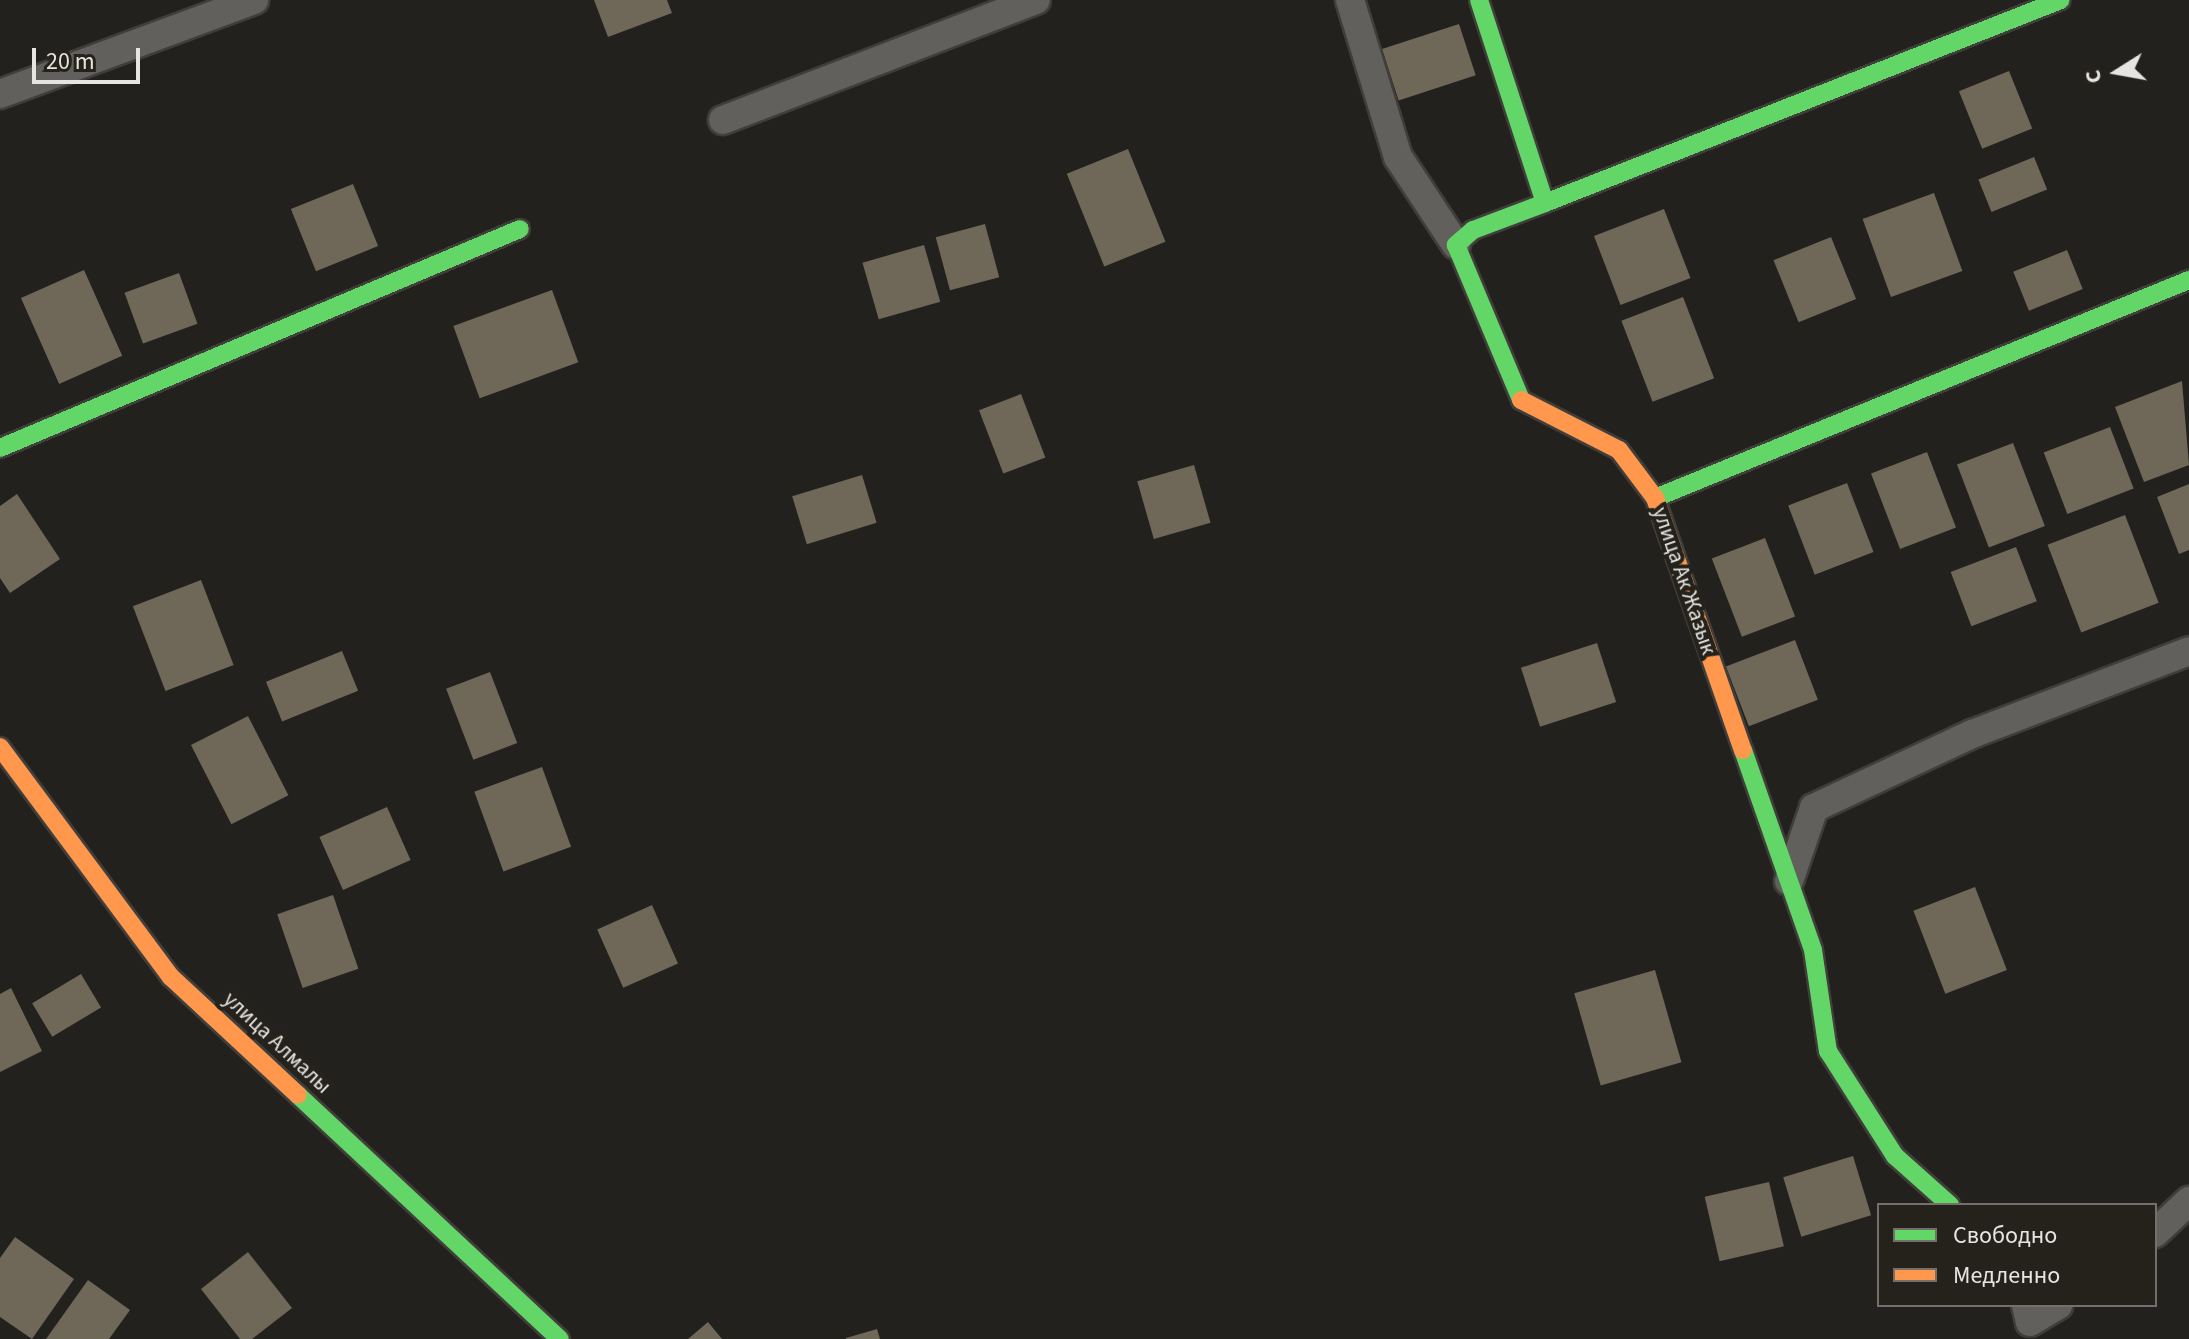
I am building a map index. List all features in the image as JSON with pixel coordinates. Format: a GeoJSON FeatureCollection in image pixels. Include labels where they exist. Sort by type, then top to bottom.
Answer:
{"type":"FeatureCollection","features":[{"type":"Feature","properties":{"kind":"street"},"geometry":{"type":"LineString","coordinates":[[0,94],[254,0]]}},
{"type":"Feature","properties":{"kind":"street"},"geometry":{"type":"LineString","coordinates":[[723,120],[1036,0]]}},
{"type":"Feature","properties":{"kind":"street"},"geometry":{"type":"LineString","coordinates":[[1350,0],[1398,157],[1456,245],[1473,230],[2061,0]]}},
{"type":"Feature","properties":{"kind":"street"},"geometry":{"type":"LineString","coordinates":[[1479,0],[1545,203]]}},
{"type":"Feature","properties":{"kind":"street"},"geometry":{"type":"LineString","coordinates":[[0,448],[520,229]]}},
{"type":"Feature","properties":{"kind":"street","name":"улица Ак Жазык"},"geometry":{"type":"LineString","coordinates":[[1456,245],[1516,397],[1619,450],[1655,498],[1813,950],[1828,1051],[1895,1156],[1948,1203]]}},
{"type":"Feature","properties":{"kind":"street"},"geometry":{"type":"LineString","coordinates":[[1655,498],[2189,280]]}},
{"type":"Feature","properties":{"kind":"street"},"geometry":{"type":"LineString","coordinates":[[1789,881],[1814,808],[1972,734],[2189,651]]}},
{"type":"Feature","properties":{"kind":"street","name":"улица Алмалы"},"geometry":{"type":"LineString","coordinates":[[0,747],[171,977],[560,1339]]}},
{"type":"Feature","properties":{"kind":"street"},"geometry":{"type":"LineString","coordinates":[[2157,1231],[2189,1201]]}},
{"type":"Feature","properties":{"kind":"street"},"geometry":{"type":"LineString","coordinates":[[2026,1307],[2030,1322],[2055,1307]]}},
{"type":"Feature","properties":{"kind":"building"},"geometry":{"type":"Polygon","coordinates":[[[594,0],[667,0],[672,13],[608,37],[594,0]]]}},
{"type":"Feature","properties":{"kind":"building"},"geometry":{"type":"Polygon","coordinates":[[[1459,24],[1476,75],[1399,100],[1382,49],[1459,24]]]}},
{"type":"Feature","properties":{"kind":"building"},"geometry":{"type":"Polygon","coordinates":[[[2009,71],[2032,128],[1982,149],[1959,91],[2009,71]]]}},
{"type":"Feature","properties":{"kind":"building"},"geometry":{"type":"Polygon","coordinates":[[[1128,149],[1165,242],[1104,266],[1067,174],[1128,149]]]}},
{"type":"Feature","properties":{"kind":"building"},"geometry":{"type":"Polygon","coordinates":[[[2034,157],[2047,189],[1991,212],[1978,179],[2034,157]]]}},
{"type":"Feature","properties":{"kind":"building"},"geometry":{"type":"Polygon","coordinates":[[[353,184],[378,246],[316,271],[291,209],[353,184]]]}},
{"type":"Feature","properties":{"kind":"building"},"geometry":{"type":"Polygon","coordinates":[[[1934,193],[1962,271],[1891,297],[1863,219],[1934,193]]]}},
{"type":"Feature","properties":{"kind":"building"},"geometry":{"type":"Polygon","coordinates":[[[1664,209],[1691,278],[1621,305],[1594,236],[1664,209]]]}},
{"type":"Feature","properties":{"kind":"building"},"geometry":{"type":"Polygon","coordinates":[[[985,224],[999,277],[950,290],[936,237],[985,224]]]}},
{"type":"Feature","properties":{"kind":"building"},"geometry":{"type":"Polygon","coordinates":[[[1831,237],[1856,299],[1799,322],[1774,260],[1831,237]]]}},
{"type":"Feature","properties":{"kind":"building"},"geometry":{"type":"Polygon","coordinates":[[[924,245],[940,302],[879,319],[862,263],[924,245]]]}},
{"type":"Feature","properties":{"kind":"building"},"geometry":{"type":"Polygon","coordinates":[[[2067,250],[2083,289],[2029,311],[2013,272],[2067,250]]]}},
{"type":"Feature","properties":{"kind":"building"},"geometry":{"type":"Polygon","coordinates":[[[84,270],[122,356],[59,384],[21,298],[84,270]]]}},
{"type":"Feature","properties":{"kind":"building"},"geometry":{"type":"Polygon","coordinates":[[[179,273],[197,324],[143,344],[124,293],[179,273]]]}},
{"type":"Feature","properties":{"kind":"building"},"geometry":{"type":"Polygon","coordinates":[[[552,290],[578,362],[480,398],[453,326],[552,290]]]}},
{"type":"Feature","properties":{"kind":"building"},"geometry":{"type":"Polygon","coordinates":[[[1683,297],[1714,378],[1653,402],[1621,321],[1683,297]]]}},
{"type":"Feature","properties":{"kind":"building"},"geometry":{"type":"Polygon","coordinates":[[[2182,381],[2189,465],[2144,482],[2115,407],[2182,381]]]}},
{"type":"Feature","properties":{"kind":"building"},"geometry":{"type":"Polygon","coordinates":[[[1021,394],[1045,457],[1003,474],[979,410],[1021,394]]]}},
{"type":"Feature","properties":{"kind":"building"},"geometry":{"type":"Polygon","coordinates":[[[2110,427],[2134,489],[2067,514],[2044,452],[2110,427]]]}},
{"type":"Feature","properties":{"kind":"building"},"geometry":{"type":"Polygon","coordinates":[[[2013,443],[2045,526],[1989,548],[1957,465],[2013,443]]]}},
{"type":"Feature","properties":{"kind":"building"},"geometry":{"type":"Polygon","coordinates":[[[1927,452],[1956,528],[1900,549],[1871,474],[1927,452]]]}},
{"type":"Feature","properties":{"kind":"building"},"geometry":{"type":"Polygon","coordinates":[[[1194,465],[1211,523],[1154,539],[1137,481],[1194,465]]]}},
{"type":"Feature","properties":{"kind":"building"},"geometry":{"type":"Polygon","coordinates":[[[862,475],[877,523],[807,544],[792,496],[862,475]]]}},
{"type":"Feature","properties":{"kind":"building"},"geometry":{"type":"Polygon","coordinates":[[[1847,483],[1874,552],[1815,575],[1788,506],[1847,483]]]}},
{"type":"Feature","properties":{"kind":"building"},"geometry":{"type":"Polygon","coordinates":[[[2189,484],[2189,550],[2179,554],[2157,497],[2189,484]]]}},
{"type":"Feature","properties":{"kind":"building"},"geometry":{"type":"Polygon","coordinates":[[[17,494],[60,559],[10,593],[0,578],[0,506],[17,494]]]}},
{"type":"Feature","properties":{"kind":"building"},"geometry":{"type":"Polygon","coordinates":[[[2125,515],[2159,603],[2081,633],[2048,545],[2125,515]]]}},
{"type":"Feature","properties":{"kind":"building"},"geometry":{"type":"Polygon","coordinates":[[[1765,538],[1795,616],[1742,637],[1712,558],[1765,538]]]}},
{"type":"Feature","properties":{"kind":"building"},"geometry":{"type":"Polygon","coordinates":[[[2016,547],[2037,601],[1971,626],[1951,572],[2016,547]]]}},
{"type":"Feature","properties":{"kind":"building"},"geometry":{"type":"Polygon","coordinates":[[[201,580],[234,665],[165,691],[133,606],[201,580]]]}},
{"type":"Feature","properties":{"kind":"building"},"geometry":{"type":"Polygon","coordinates":[[[1795,640],[1818,700],[1749,726],[1726,667],[1795,640]]]}},
{"type":"Feature","properties":{"kind":"building"},"geometry":{"type":"Polygon","coordinates":[[[1597,643],[1616,702],[1540,727],[1521,668],[1597,643]]]}},
{"type":"Feature","properties":{"kind":"building"},"geometry":{"type":"Polygon","coordinates":[[[342,651],[358,691],[282,722],[266,682],[342,651]]]}},
{"type":"Feature","properties":{"kind":"building"},"geometry":{"type":"Polygon","coordinates":[[[490,672],[517,743],[473,760],[446,689],[490,672]]]}},
{"type":"Feature","properties":{"kind":"building"},"geometry":{"type":"Polygon","coordinates":[[[248,716],[288,795],[231,824],[191,745],[248,716]]]}},
{"type":"Feature","properties":{"kind":"building"},"geometry":{"type":"Polygon","coordinates":[[[542,767],[571,847],[503,871],[474,792],[542,767]]]}},
{"type":"Feature","properties":{"kind":"building"},"geometry":{"type":"Polygon","coordinates":[[[387,807],[411,860],[343,890],[319,837],[387,807]]]}},
{"type":"Feature","properties":{"kind":"building"},"geometry":{"type":"Polygon","coordinates":[[[1975,887],[2007,970],[1945,994],[1913,911],[1975,887]]]}},
{"type":"Feature","properties":{"kind":"building"},"geometry":{"type":"Polygon","coordinates":[[[333,895],[358,969],[303,988],[277,914],[333,895]]]}},
{"type":"Feature","properties":{"kind":"building"},"geometry":{"type":"Polygon","coordinates":[[[652,905],[678,963],[623,988],[597,929],[652,905]]]}},
{"type":"Feature","properties":{"kind":"building"},"geometry":{"type":"Polygon","coordinates":[[[1655,970],[1681,1062],[1601,1085],[1574,993],[1655,970]]]}},
{"type":"Feature","properties":{"kind":"building"},"geometry":{"type":"Polygon","coordinates":[[[81,974],[101,1007],[52,1037],[32,1003],[81,974]]]}},
{"type":"Feature","properties":{"kind":"building"},"geometry":{"type":"Polygon","coordinates":[[[11,988],[42,1051],[0,1072],[0,994],[11,988]]]}},
{"type":"Feature","properties":{"kind":"building"},"geometry":{"type":"Polygon","coordinates":[[[1853,1156],[1871,1215],[1801,1237],[1783,1177],[1853,1156]]]}},
{"type":"Feature","properties":{"kind":"building"},"geometry":{"type":"Polygon","coordinates":[[[1769,1182],[1784,1246],[1720,1261],[1705,1197],[1769,1182]]]}},
{"type":"Feature","properties":{"kind":"building"},"geometry":{"type":"Polygon","coordinates":[[[15,1237],[74,1279],[32,1339],[0,1317],[0,1258],[15,1237]]]}},
{"type":"Feature","properties":{"kind":"building"},"geometry":{"type":"Polygon","coordinates":[[[248,1252],[292,1308],[252,1339],[240,1339],[201,1289],[248,1252]]]}},
{"type":"Feature","properties":{"kind":"building"},"geometry":{"type":"Polygon","coordinates":[[[88,1280],[130,1310],[109,1339],[46,1339],[88,1280]]]}},
{"type":"Feature","properties":{"kind":"building"},"geometry":{"type":"Polygon","coordinates":[[[708,1322],[722,1339],[688,1339],[708,1322]]]}},
{"type":"Feature","properties":{"kind":"building"},"geometry":{"type":"Polygon","coordinates":[[[877,1329],[880,1339],[846,1339],[846,1338],[877,1329]]]}},
{"type":"Feature","properties":{"kind":"traffic: fast"},"geometry":{"type":"LineString","coordinates":[[1479,0],[1545,203],[1473,230],[1456,245],[1521,400]]}},
{"type":"Feature","properties":{"kind":"traffic: fast"},"geometry":{"type":"LineString","coordinates":[[1545,203],[2061,0]]}},
{"type":"Feature","properties":{"kind":"traffic: fast"},"geometry":{"type":"LineString","coordinates":[[0,448],[520,229]]}},
{"type":"Feature","properties":{"kind":"traffic: fast"},"geometry":{"type":"LineString","coordinates":[[1655,498],[2189,280]]}},
{"type":"Feature","properties":{"kind":"traffic: fast"},"geometry":{"type":"LineString","coordinates":[[1743,750],[1813,950],[1828,1051],[1895,1156],[1948,1203]]}},
{"type":"Feature","properties":{"kind":"traffic: fast"},"geometry":{"type":"LineString","coordinates":[[298,1095],[560,1339]]}},
{"type":"Feature","properties":{"kind":"traffic: slow"},"geometry":{"type":"LineString","coordinates":[[1521,400],[1619,450],[1655,498],[1743,750]]}},
{"type":"Feature","properties":{"kind":"traffic: slow"},"geometry":{"type":"LineString","coordinates":[[0,747],[171,977],[298,1095]]}}]}
